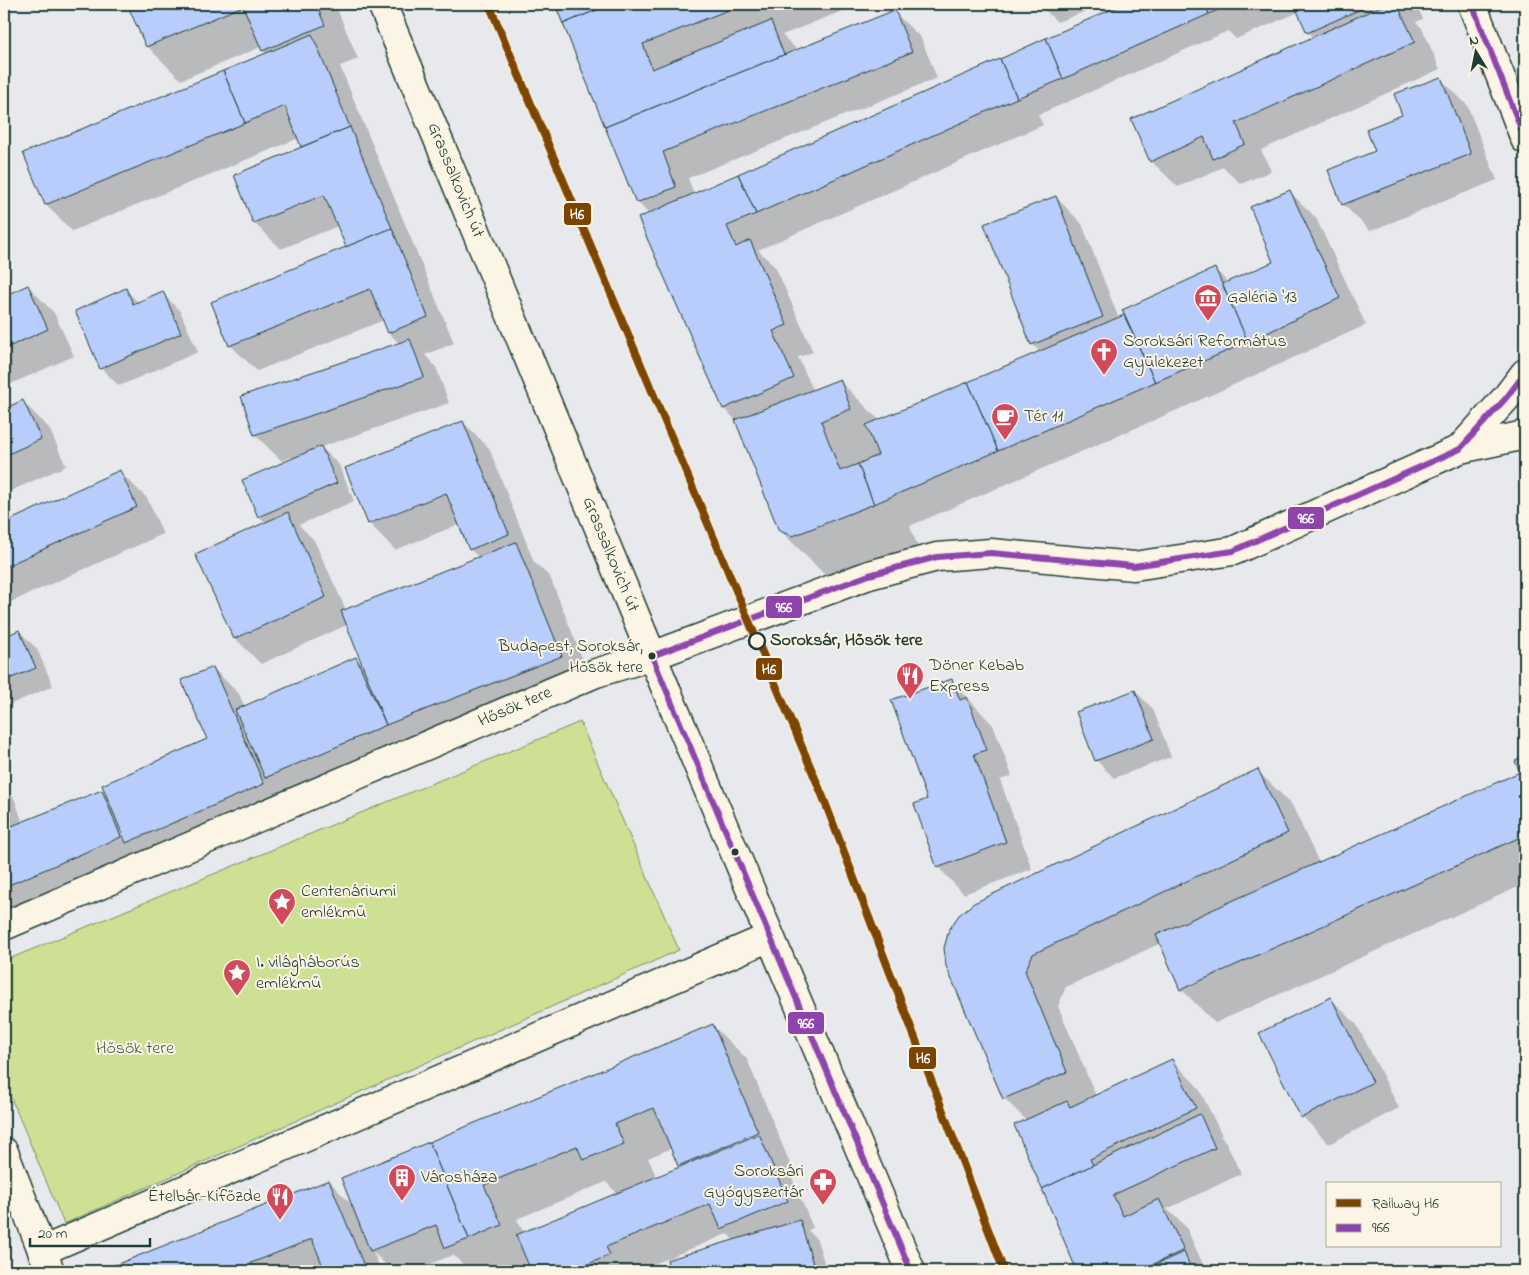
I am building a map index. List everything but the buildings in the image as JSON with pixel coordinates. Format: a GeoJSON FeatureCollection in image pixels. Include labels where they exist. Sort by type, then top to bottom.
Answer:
{"type":"FeatureCollection","features":[{"type":"Feature","properties":{"kind":"street","name":"Grassalkovich út"},"geometry":{"type":"LineString","coordinates":[[382,4],[652,656],[911,1271]]}},
{"type":"Feature","properties":{"kind":"street"},"geometry":{"type":"LineString","coordinates":[[1472,4],[1525,139]]}},
{"type":"Feature","properties":{"kind":"street","name":"Hősök tere"},"geometry":{"type":"LineString","coordinates":[[4,926],[596,673],[652,656],[869,575],[937,557],[990,553],[1134,566],[1233,551],[1460,449],[1506,398],[1525,373]]}},
{"type":"Feature","properties":{"kind":"street"},"geometry":{"type":"LineString","coordinates":[[1460,449],[1525,435]]}},
{"type":"Feature","properties":{"kind":"street"},"geometry":{"type":"LineString","coordinates":[[4,1152],[46,1261],[770,937]]}},
{"type":"Feature","properties":{"kind":"green space","name":"Hősök tere"},"geometry":{"type":"Polygon","coordinates":[[[580,722],[679,950],[64,1224],[4,1081],[4,961],[580,722]]]}},
{"type":"Feature","properties":{"kind":"rail line","name":"H6"},"geometry":{"type":"LineString","coordinates":[[489,4],[823,797],[1004,1271]]}},
{"type":"Feature","properties":{"kind":"transit line","name":"966"},"geometry":{"type":"LineString","coordinates":[[1472,4],[1525,139]]}},
{"type":"Feature","properties":{"kind":"transit line","name":"966"},"geometry":{"type":"LineString","coordinates":[[911,1271],[652,656],[869,575],[937,557],[991,553],[1134,566],[1233,551],[1460,449],[1506,398],[1525,373]]}},
{"type":"Feature","properties":{"kind":"place","name":"Galéria '13"},"geometry":{"type":"Point","coordinates":[1208,322]}},
{"type":"Feature","properties":{"kind":"place","name":"Soroksári Református Gyülekezet"},"geometry":{"type":"Point","coordinates":[1104,376]}},
{"type":"Feature","properties":{"kind":"place","name":"Tér 11"},"geometry":{"type":"Point","coordinates":[1005,441]}},
{"type":"Feature","properties":{"kind":"place","name":"Soroksár, Hősök tere"},"geometry":{"type":"Point","coordinates":[757,641]}},
{"type":"Feature","properties":{"kind":"place","name":"Budapest, Soroksár, Hősök tere"},"geometry":{"type":"Point","coordinates":[652,656]}},
{"type":"Feature","properties":{"kind":"place","name":"Döner Kebab Express"},"geometry":{"type":"Point","coordinates":[910,700]}},
{"type":"Feature","properties":{"kind":"place","name":"Centenáriumi emlékmű"},"geometry":{"type":"Point","coordinates":[282,926]}},
{"type":"Feature","properties":{"kind":"place","name":"I. világháborús emlékmű"},"geometry":{"type":"Point","coordinates":[237,997]}},
{"type":"Feature","properties":{"kind":"place","name":"Városháza"},"geometry":{"type":"Point","coordinates":[402,1202]}},
{"type":"Feature","properties":{"kind":"place","name":"Soroksári Gyógyszertár"},"geometry":{"type":"Point","coordinates":[823,1206]}},
{"type":"Feature","properties":{"kind":"place","name":"Ételbár-Kifőzde"},"geometry":{"type":"Point","coordinates":[280,1221]}}]}
